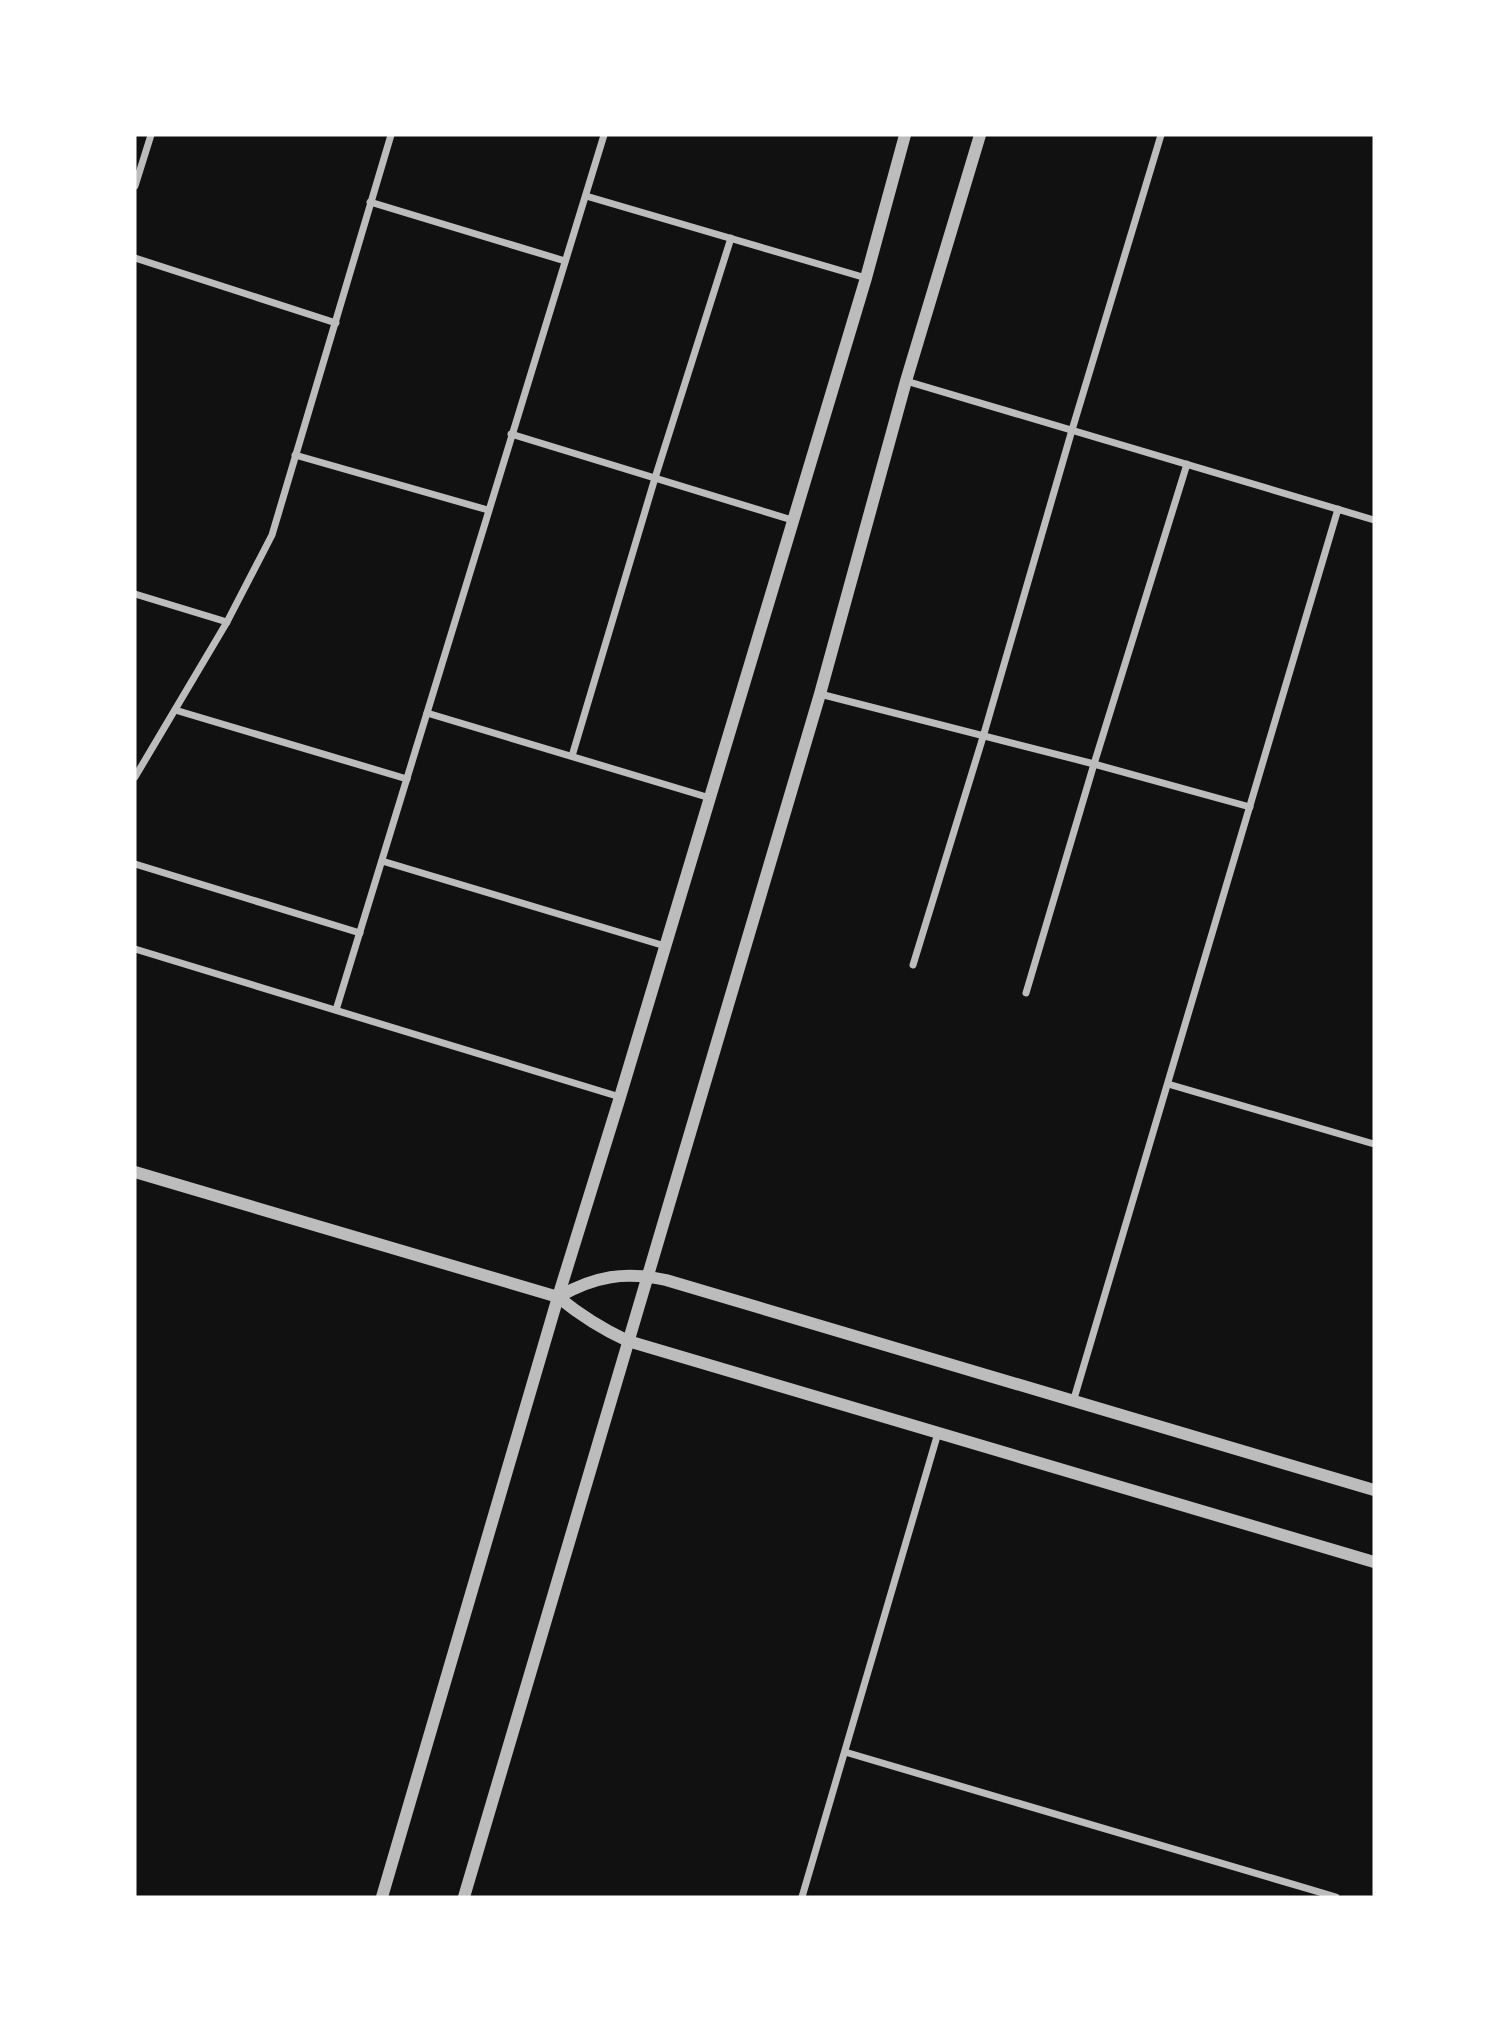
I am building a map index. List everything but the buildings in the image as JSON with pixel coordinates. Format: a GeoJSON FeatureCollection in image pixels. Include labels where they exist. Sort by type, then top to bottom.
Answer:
{"type":"FeatureCollection","features":[{"type":"Feature","properties":{"kind":"street"},"geometry":{"type":"LineString","coordinates":[[135,186],[150,135]]}},
{"type":"Feature","properties":{"kind":"street"},"geometry":{"type":"LineString","coordinates":[[135,776],[227,622],[272,535],[391,135]]}},
{"type":"Feature","properties":{"kind":"street"},"geometry":{"type":"LineString","coordinates":[[336,1010],[604,135]]}},
{"type":"Feature","properties":{"kind":"street"},"geometry":{"type":"LineString","coordinates":[[382,1897],[558,1297],[866,278],[904,135]]}},
{"type":"Feature","properties":{"kind":"street"},"geometry":{"type":"LineString","coordinates":[[464,1897],[820,694],[906,381],[980,135]]}},
{"type":"Feature","properties":{"kind":"street"},"geometry":{"type":"LineString","coordinates":[[913,965],[1161,135]]}},
{"type":"Feature","properties":{"kind":"street"},"geometry":{"type":"LineString","coordinates":[[586,196],[866,278]]}},
{"type":"Feature","properties":{"kind":"street"},"geometry":{"type":"LineString","coordinates":[[370,202],[565,261]]}},
{"type":"Feature","properties":{"kind":"street"},"geometry":{"type":"LineString","coordinates":[[572,756],[655,478],[732,239]]}},
{"type":"Feature","properties":{"kind":"street"},"geometry":{"type":"LineString","coordinates":[[135,258],[337,323]]}},
{"type":"Feature","properties":{"kind":"street"},"geometry":{"type":"LineString","coordinates":[[906,381],[1374,520]]}},
{"type":"Feature","properties":{"kind":"street"},"geometry":{"type":"LineString","coordinates":[[511,434],[792,520]]}},
{"type":"Feature","properties":{"kind":"street"},"geometry":{"type":"LineString","coordinates":[[295,456],[488,510]]}},
{"type":"Feature","properties":{"kind":"street"},"geometry":{"type":"LineString","coordinates":[[1026,993],[1187,464]]}},
{"type":"Feature","properties":{"kind":"street"},"geometry":{"type":"LineString","coordinates":[[1073,1402],[1338,509]]}},
{"type":"Feature","properties":{"kind":"street"},"geometry":{"type":"LineString","coordinates":[[135,594],[227,622]]}},
{"type":"Feature","properties":{"kind":"street"},"geometry":{"type":"LineString","coordinates":[[820,694],[1250,807]]}},
{"type":"Feature","properties":{"kind":"street"},"geometry":{"type":"LineString","coordinates":[[175,710],[407,779]]}},
{"type":"Feature","properties":{"kind":"street"},"geometry":{"type":"LineString","coordinates":[[428,713],[710,798]]}},
{"type":"Feature","properties":{"kind":"street"},"geometry":{"type":"LineString","coordinates":[[382,861],[666,946]]}},
{"type":"Feature","properties":{"kind":"street"},"geometry":{"type":"LineString","coordinates":[[135,864],[360,933]]}},
{"type":"Feature","properties":{"kind":"street"},"geometry":{"type":"LineString","coordinates":[[135,949],[620,1097]]}},
{"type":"Feature","properties":{"kind":"street"},"geometry":{"type":"LineString","coordinates":[[1167,1084],[1374,1144]]}},
{"type":"Feature","properties":{"kind":"street"},"geometry":{"type":"LineString","coordinates":[[135,1172],[558,1297],[580,1315],[628,1341],[1374,1562]]}},
{"type":"Feature","properties":{"kind":"street"},"geometry":{"type":"LineString","coordinates":[[558,1297],[601,1278],[647,1276],[1374,1490]]}},
{"type":"Feature","properties":{"kind":"street"},"geometry":{"type":"LineString","coordinates":[[802,1897],[939,1433]]}},
{"type":"Feature","properties":{"kind":"street"},"geometry":{"type":"LineString","coordinates":[[845,1752],[1336,1897]]}}]}
